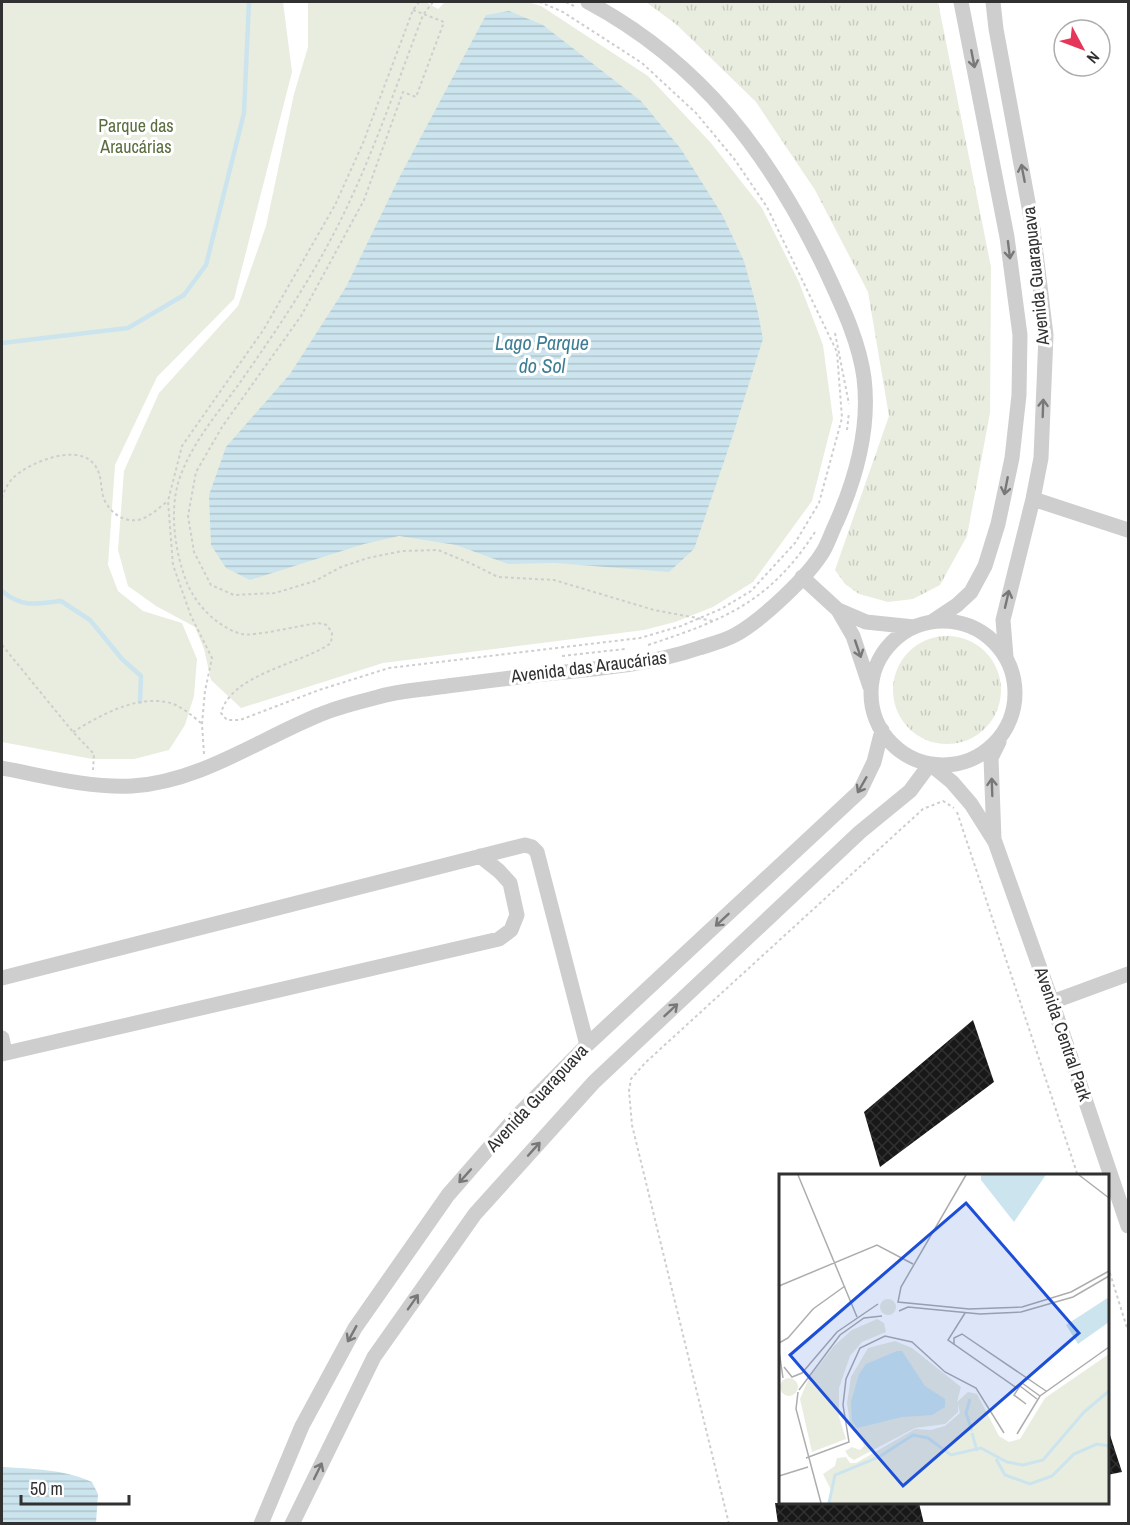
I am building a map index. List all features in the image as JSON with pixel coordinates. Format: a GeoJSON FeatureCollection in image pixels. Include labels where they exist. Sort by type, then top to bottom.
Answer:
{"type":"FeatureCollection","features":[{"type":"Feature","properties":{"kind":"street","name":"Avenida Guarapuava"},"geometry":{"type":"LineString","coordinates":[[933,621],[957,605],[971,592],[985,566],[998,524],[1012,458],[1019,396],[1020,335],[1007,237],[961,2]]}},
{"type":"Feature","properties":{"kind":"street","name":"Avenida Guarapuava"},"geometry":{"type":"LineString","coordinates":[[993,2],[1033,229],[1046,335],[1041,458],[1003,620],[1006,657]]}},
{"type":"Feature","properties":{"kind":"street","name":"Avenida das Araucárias"},"geometry":{"type":"LineString","coordinates":[[2,768],[80,783],[132,786],[169,780],[205,768],[322,713],[384,695],[494,679],[621,667],[673,657],[734,635],[778,604],[823,552],[843,506],[861,451],[865,411],[864,378],[854,338],[839,299],[810,238],[775,176],[740,128],[704,87],[661,50],[610,13],[582,4]]}},
{"type":"Feature","properties":{"kind":"street"},"geometry":{"type":"LineString","coordinates":[[1033,499],[1128,530]]}},
{"type":"Feature","properties":{"kind":"street"},"geometry":{"type":"LineString","coordinates":[[802,576],[838,610],[853,636],[871,690],[874,711],[882,730],[894,746],[911,757],[930,764],[952,782],[971,804],[995,842]]}},
{"type":"Feature","properties":{"kind":"street"},"geometry":{"type":"LineString","coordinates":[[838,610],[866,622],[914,627]]}},
{"type":"Feature","properties":{"kind":"street"},"geometry":{"type":"LineString","coordinates":[[871,690],[875,670],[884,652],[897,638],[914,627],[933,621],[954,621],[975,628],[993,640],[1006,657],[1014,676],[1015,696],[1011,716],[991,758],[995,842]]}},
{"type":"Feature","properties":{"kind":"street","name":"Avenida Guarapuava"},"geometry":{"type":"LineString","coordinates":[[261,1524],[302,1426],[355,1328],[448,1195],[516,1118],[586,1045],[860,791],[874,762],[882,730]]}},
{"type":"Feature","properties":{"kind":"street"},"geometry":{"type":"LineString","coordinates":[[930,764],[951,764],[970,759],[988,749],[1002,734]]}},
{"type":"Feature","properties":{"kind":"street","name":"Avenida Guarapuava"},"geometry":{"type":"LineString","coordinates":[[292,1524],[374,1357],[475,1214],[594,1082],[860,832],[910,791],[930,764]]}},
{"type":"Feature","properties":{"kind":"street","name":"Avenida Central Park"},"geometry":{"type":"LineString","coordinates":[[995,842],[1053,1002],[1128,1226]]}},
{"type":"Feature","properties":{"kind":"street"},"geometry":{"type":"LineString","coordinates":[[2,978],[525,845],[537,852],[586,1045]]}},
{"type":"Feature","properties":{"kind":"street"},"geometry":{"type":"LineString","coordinates":[[2,1038],[3,1054],[499,939],[511,930],[517,915],[510,883],[480,856]]}},
{"type":"Feature","properties":{"kind":"street"},"geometry":{"type":"LineString","coordinates":[[1053,1002],[1128,974]]}},
{"type":"Feature","properties":{"kind":"path"},"geometry":{"type":"LineString","coordinates":[[213,752],[204,756],[202,724],[205,690],[212,658],[191,616],[173,565],[168,501],[183,446],[264,329],[335,206],[363,143],[413,10],[419,2]]}},
{"type":"Feature","properties":{"kind":"path"},"geometry":{"type":"LineString","coordinates":[[433,2],[423,15],[345,212],[324,252],[267,343],[200,438],[179,481],[175,501],[180,567],[189,588],[204,610],[221,625],[243,635],[318,623],[327,625],[332,633],[331,643],[320,650],[254,678],[234,692],[223,705],[221,713],[227,720],[240,720],[318,690],[388,668],[640,638],[681,626],[721,609],[751,591],[795,543],[819,503],[842,418],[837,352],[767,207],[735,160],[696,113],[642,63],[563,12],[540,2]]}},
{"type":"Feature","properties":{"kind":"path"},"geometry":{"type":"LineString","coordinates":[[566,2],[582,4]]}},
{"type":"Feature","properties":{"kind":"path"},"geometry":{"type":"LineString","coordinates":[[413,10],[444,22],[416,97],[403,92],[364,200],[301,316],[222,427],[196,472],[188,516],[194,552],[211,585],[234,595],[275,593],[315,581],[341,567],[368,558],[402,551],[438,550],[498,577],[554,580],[654,610],[713,621]]}},
{"type":"Feature","properties":{"kind":"path"},"geometry":{"type":"LineString","coordinates":[[834,327],[850,406],[846,440]]}},
{"type":"Feature","properties":{"kind":"path"},"geometry":{"type":"LineString","coordinates":[[2,498],[11,480],[25,468],[46,459],[79,454],[90,459],[99,470],[103,495],[108,507],[117,516],[129,521],[144,519],[168,501]]}},
{"type":"Feature","properties":{"kind":"path"},"geometry":{"type":"LineString","coordinates":[[643,647],[694,630],[737,611],[771,586],[798,558],[815,531]]}},
{"type":"Feature","properties":{"kind":"path"},"geometry":{"type":"LineString","coordinates":[[2,645],[94,753],[93,772]]}},
{"type":"Feature","properties":{"kind":"path"},"geometry":{"type":"LineString","coordinates":[[554,657],[632,648]]}},
{"type":"Feature","properties":{"kind":"path"},"geometry":{"type":"LineString","coordinates":[[74,732],[96,718],[129,704],[140,702],[167,702],[192,715],[202,724]]}},
{"type":"Feature","properties":{"kind":"path"},"geometry":{"type":"LineString","coordinates":[[729,1524],[632,1125],[629,1091],[631,1080],[645,1063],[923,809],[943,801],[956,809],[969,843],[1077,1174]]}},
{"type":"Feature","properties":{"kind":"path"},"geometry":{"type":"LineString","coordinates":[[1109,1273],[1128,1331]]}},
{"type":"Feature","properties":{"kind":"green space","name":"Parque das Araucárias"},"geometry":{"type":"Polygon","coordinates":[[[2,2],[283,2],[292,72],[234,299],[157,377],[115,465],[108,565],[118,591],[143,611],[182,623],[197,659],[194,696],[185,725],[169,750],[134,759],[92,759],[2,742],[2,2]]]}},
{"type":"Feature","properties":{"kind":"green space"},"geometry":{"type":"Polygon","coordinates":[[[308,2],[426,2],[438,9],[445,2],[528,2],[541,6],[648,76],[711,143],[762,208],[799,282],[823,345],[833,419],[812,501],[753,582],[713,607],[675,622],[644,630],[383,663],[241,708],[211,680],[204,649],[195,627],[156,606],[128,586],[118,550],[124,471],[159,393],[238,306],[266,226],[294,94],[308,47],[308,2]]]}},
{"type":"Feature","properties":{"kind":"green space"},"geometry":{"type":"Polygon","coordinates":[[[646,2],[938,2],[991,267],[990,413],[967,536],[940,585],[913,599],[888,602],[859,594],[845,584],[835,570],[889,416],[868,292],[815,190],[756,102],[677,25],[646,2]]]}},
{"type":"Feature","properties":{"kind":"green space"},"geometry":{"type":"Polygon","coordinates":[[[947,636],[968,640],[985,652],[997,669],[1001,690],[997,711],[985,728],[968,740],[947,744],[926,740],[909,728],[897,711],[893,690],[897,669],[909,652],[926,640],[947,636]]]}},
{"type":"Feature","properties":{"kind":"water","name":"Lago Parque do Sol"},"geometry":{"type":"Polygon","coordinates":[[[509,11],[543,25],[641,101],[681,149],[723,216],[744,261],[763,339],[694,549],[669,572],[555,563],[508,564],[456,545],[399,536],[364,544],[250,580],[226,568],[211,545],[209,495],[226,447],[290,374],[346,287],[399,178],[486,15],[509,11]]]}},
{"type":"Feature","properties":{"kind":"water"},"geometry":{"type":"Polygon","coordinates":[[[2,1467],[59,1472],[92,1482],[98,1494],[96,1523],[2,1523],[2,1467]]]}},
{"type":"Feature","properties":{"kind":"building"},"geometry":{"type":"Polygon","coordinates":[[[973,1020],[994,1082],[880,1167],[864,1112],[973,1020]]]}},
{"type":"Feature","properties":{"kind":"building"},"geometry":{"type":"Polygon","coordinates":[[[1109,1435],[1110,1435],[1122,1472],[1109,1475],[1109,1435]]]}},
{"type":"Feature","properties":{"kind":"building"},"geometry":{"type":"Polygon","coordinates":[[[775,1503],[919,1504],[924,1524],[778,1524],[775,1503]]]}},
{"type":"Feature","properties":{"kind":"waterway"},"geometry":{"type":"LineString","coordinates":[[2,343],[128,328],[184,295],[206,265],[244,113],[249,2]]}},
{"type":"Feature","properties":{"kind":"waterway"},"geometry":{"type":"LineString","coordinates":[[2,591],[16,600],[30,604],[61,601],[90,620],[122,659],[141,676],[140,702]]}}]}
